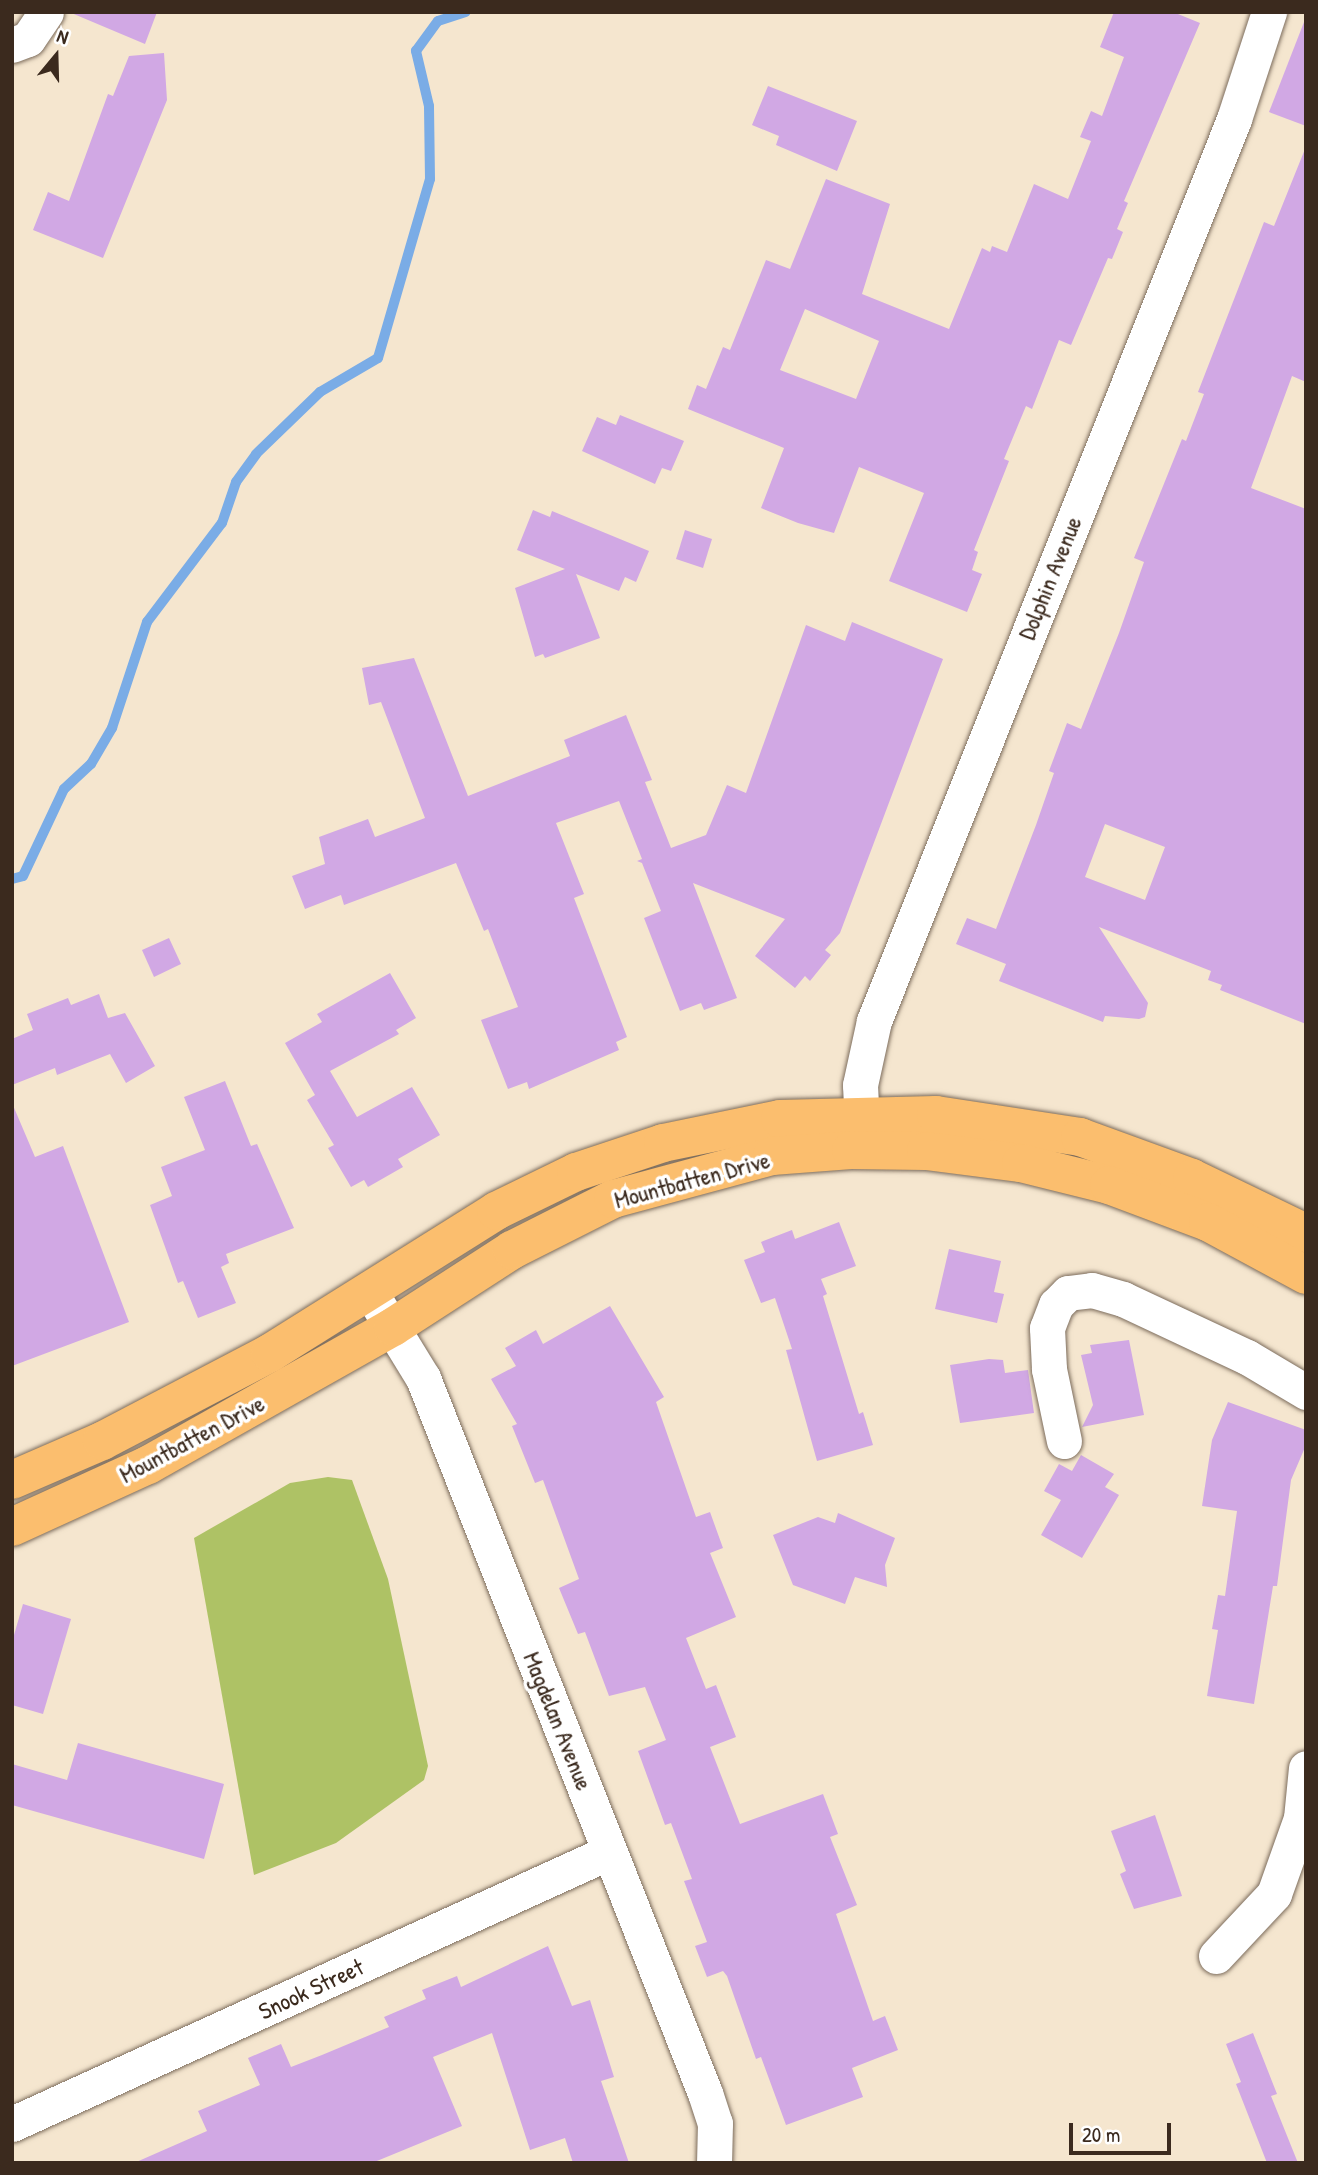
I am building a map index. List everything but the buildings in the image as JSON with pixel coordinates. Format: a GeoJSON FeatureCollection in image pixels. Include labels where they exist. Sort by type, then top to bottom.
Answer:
{"type":"FeatureCollection","features":[{"type":"Feature","properties":{"kind":"main road","name":"Mountbatten Drive"},"geometry":{"type":"LineString","coordinates":[[12,1527],[148,1465],[393,1328],[512,1250],[613,1199],[862,1132],[936,1115],[1080,1137],[1192,1178],[1306,1233]]}},
{"type":"Feature","properties":{"kind":"main road","name":"Mountbatten Drive"},"geometry":{"type":"LineString","coordinates":[[12,1480],[102,1441],[270,1353],[496,1211],[576,1172],[663,1143],[780,1119],[862,1132],[926,1151],[1021,1163],[1109,1185],[1208,1222],[1306,1275]]}},
{"type":"Feature","properties":{"kind":"street"},"geometry":{"type":"LineString","coordinates":[[12,45],[28,39],[46,12]]}},
{"type":"Feature","properties":{"kind":"street","name":"Dolphin Avenue"},"geometry":{"type":"LineString","coordinates":[[862,1132],[860,1085],[874,1021],[1234,119],[1269,12]]}},
{"type":"Feature","properties":{"kind":"street","name":"Magdelan Avenue"},"geometry":{"type":"LineString","coordinates":[[369,1290],[423,1378],[705,2093],[715,2123],[714,2163]]}},
{"type":"Feature","properties":{"kind":"street"},"geometry":{"type":"LineString","coordinates":[[1064,1441],[1048,1369],[1047,1328],[1056,1305],[1068,1293],[1092,1290],[1123,1298],[1247,1357],[1306,1392]]}},
{"type":"Feature","properties":{"kind":"street"},"geometry":{"type":"LineString","coordinates":[[1216,1956],[1274,1894],[1301,1818],[1306,1768]]}},
{"type":"Feature","properties":{"kind":"street","name":"Snook Street"},"geometry":{"type":"LineString","coordinates":[[12,2124],[609,1852]]}},
{"type":"Feature","properties":{"kind":"green space"},"geometry":{"type":"Polygon","coordinates":[[[328,1477],[352,1480],[388,1579],[428,1766],[424,1780],[336,1843],[254,1875],[194,1538],[290,1483],[328,1477]]]}},
{"type":"Feature","properties":{"kind":"waterway"},"geometry":{"type":"LineString","coordinates":[[12,879],[23,876],[64,789],[91,764],[112,728],[147,622],[222,523],[236,482],[256,454],[320,392],[378,358],[430,179],[429,106],[416,51],[438,21],[466,12]]}}]}
